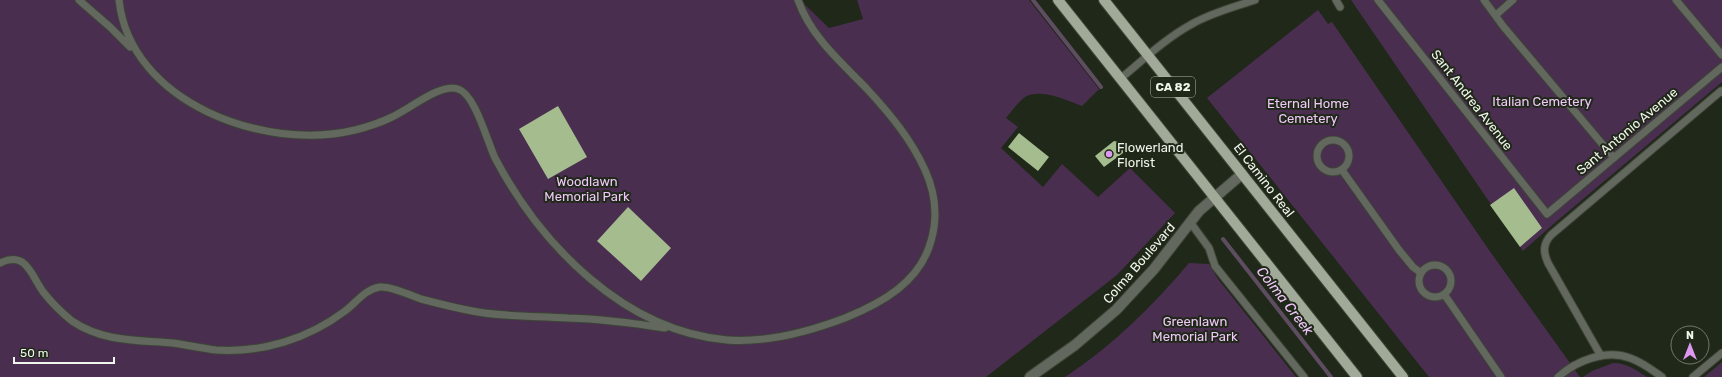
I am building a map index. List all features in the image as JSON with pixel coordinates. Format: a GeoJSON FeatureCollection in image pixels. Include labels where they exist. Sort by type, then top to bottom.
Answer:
{"type":"FeatureCollection","features":[{"type":"Feature","properties":{"kind":"main road","name":"CA 82"},"geometry":{"type":"LineString","coordinates":[[1058,0],[1357,377]]}},
{"type":"Feature","properties":{"kind":"main road","name":"El Camino Real"},"geometry":{"type":"LineString","coordinates":[[1104,0],[1403,377]]}},
{"type":"Feature","properties":{"kind":"street","name":"Colma Boulevard"},"geometry":{"type":"LineString","coordinates":[[1030,377],[1075,345],[1116,310],[1154,269],[1199,211],[1242,174]]}},
{"type":"Feature","properties":{"kind":"lane"},"geometry":{"type":"LineString","coordinates":[[79,0],[118,35],[141,60],[169,86],[190,101],[217,116],[250,128],[285,135],[319,135],[353,130],[394,116],[444,88],[463,91],[469,96],[490,147],[506,177],[528,210],[556,245],[577,267],[618,299],[644,315],[681,330]]}},
{"type":"Feature","properties":{"kind":"lane"},"geometry":{"type":"LineString","coordinates":[[120,0],[124,26],[141,60]]}},
{"type":"Feature","properties":{"kind":"lane"},"geometry":{"type":"LineString","coordinates":[[0,263],[16,259],[28,266],[52,302],[72,320],[84,328],[107,337],[132,342],[175,344],[221,350],[251,349],[269,346],[301,336],[344,312],[372,289],[384,287],[440,304],[479,312],[606,320],[681,330],[713,338],[744,340],[789,334],[834,322],[876,303],[899,289],[910,280],[930,247],[934,224],[934,199],[926,173],[912,144],[885,109],[820,39],[807,21],[798,0]]}},
{"type":"Feature","properties":{"kind":"lane"},"geometry":{"type":"LineString","coordinates":[[1120,79],[1180,31],[1193,23],[1221,11],[1255,0]]}},
{"type":"Feature","properties":{"kind":"lane"},"geometry":{"type":"LineString","coordinates":[[1336,0],[1340,7]]}},
{"type":"Feature","properties":{"kind":"lane","name":"Sant Andrea Avenue"},"geometry":{"type":"LineString","coordinates":[[1378,0],[1547,214]]}},
{"type":"Feature","properties":{"kind":"lane"},"geometry":{"type":"LineString","coordinates":[[1484,0],[1614,158]]}},
{"type":"Feature","properties":{"kind":"lane"},"geometry":{"type":"LineString","coordinates":[[1496,15],[1513,0]]}},
{"type":"Feature","properties":{"kind":"lane"},"geometry":{"type":"LineString","coordinates":[[1676,0],[1722,55]]}},
{"type":"Feature","properties":{"kind":"lane","name":"Sant Antonio Avenue"},"geometry":{"type":"LineString","coordinates":[[1547,214],[1722,67]]}},
{"type":"Feature","properties":{"kind":"lane"},"geometry":{"type":"LineString","coordinates":[[1601,356],[1548,263],[1544,254],[1545,244],[1551,235],[1721,91],[1722,92]]}},
{"type":"Feature","properties":{"kind":"lane"},"geometry":{"type":"LineString","coordinates":[[1326,141],[1340,141],[1345,145],[1349,152],[1347,165],[1342,170],[1333,172],[1326,171],[1317,161],[1317,154],[1321,145],[1326,141]]}},
{"type":"Feature","properties":{"kind":"lane"},"geometry":{"type":"LineString","coordinates":[[1342,170],[1399,250],[1420,273]]}},
{"type":"Feature","properties":{"kind":"lane"},"geometry":{"type":"LineString","coordinates":[[1190,222],[1209,248],[1215,266],[1304,377]]}},
{"type":"Feature","properties":{"kind":"lane"},"geometry":{"type":"LineString","coordinates":[[1436,265],[1446,269],[1449,273],[1451,284],[1444,294],[1432,296],[1423,292],[1419,283],[1420,273],[1427,267],[1436,265]]}},
{"type":"Feature","properties":{"kind":"lane"},"geometry":{"type":"LineString","coordinates":[[1444,294],[1501,377]]}},
{"type":"Feature","properties":{"kind":"lane"},"geometry":{"type":"LineString","coordinates":[[1693,377],[1722,353]]}},
{"type":"Feature","properties":{"kind":"lane"},"geometry":{"type":"LineString","coordinates":[[1558,377],[1577,364],[1601,356],[1615,355],[1630,358],[1646,366],[1662,377]]}},
{"type":"Feature","properties":{"kind":"green space","name":"Woodlawn Memorial Park"},"geometry":{"type":"Polygon","coordinates":[[[0,0],[800,0],[829,28],[863,19],[857,0],[1029,0],[1099,89],[1082,106],[1046,94],[1025,97],[1017,104],[1006,118],[1018,127],[1001,148],[1043,187],[1062,164],[1098,197],[1130,168],[1175,213],[1117,275],[986,377],[0,377],[0,0]]]}},
{"type":"Feature","properties":{"kind":"green space","name":"Italian Cemetery"},"geometry":{"type":"Polygon","coordinates":[[[1351,0],[1722,0],[1722,82],[1523,251],[1351,0]]]}},
{"type":"Feature","properties":{"kind":"green space","name":"Eternal Home Cemetery"},"geometry":{"type":"Polygon","coordinates":[[[1318,10],[1328,24],[1332,22],[1489,250],[1580,377],[1429,377],[1207,98],[1318,10]]]}},
{"type":"Feature","properties":{"kind":"green space","name":"Greenlawn Memorial Park"},"geometry":{"type":"Polygon","coordinates":[[[1189,263],[1209,264],[1218,279],[1296,377],[1065,377],[1115,339],[1161,295],[1189,263]]]}},
{"type":"Feature","properties":{"kind":"green space"},"geometry":{"type":"Polygon","coordinates":[[[1722,362],[1722,377],[1704,377],[1722,362]]]}},
{"type":"Feature","properties":{"kind":"green space"},"geometry":{"type":"Polygon","coordinates":[[[1613,363],[1618,363],[1635,369],[1647,377],[1583,377],[1592,371],[1613,363]]]}},
{"type":"Feature","properties":{"kind":"building"},"geometry":{"type":"Polygon","coordinates":[[[558,106],[587,157],[548,179],[519,129],[558,106]]]}},
{"type":"Feature","properties":{"kind":"building"},"geometry":{"type":"Polygon","coordinates":[[[1019,133],[1049,157],[1038,171],[1008,147],[1019,133]]]}},
{"type":"Feature","properties":{"kind":"building","name":"Flowerland Florist"},"geometry":{"type":"Polygon","coordinates":[[[1114,141],[1118,142],[1123,148],[1123,153],[1104,167],[1095,156],[1114,141]]]}},
{"type":"Feature","properties":{"kind":"building"},"geometry":{"type":"Polygon","coordinates":[[[1514,188],[1542,228],[1520,247],[1490,205],[1514,188]]]}},
{"type":"Feature","properties":{"kind":"building"},"geometry":{"type":"Polygon","coordinates":[[[628,207],[671,248],[641,281],[597,241],[628,207]]]}},
{"type":"Feature","properties":{"kind":"waterway","name":"Colma Creek"},"geometry":{"type":"LineString","coordinates":[[1033,0],[1101,87]]}},
{"type":"Feature","properties":{"kind":"waterway","name":"Colma Creek"},"geometry":{"type":"LineString","coordinates":[[1223,239],[1331,377]]}},
{"type":"Feature","properties":{"kind":"place","name":"Flowerland Florist"},"geometry":{"type":"Point","coordinates":[1109,154]}}]}
